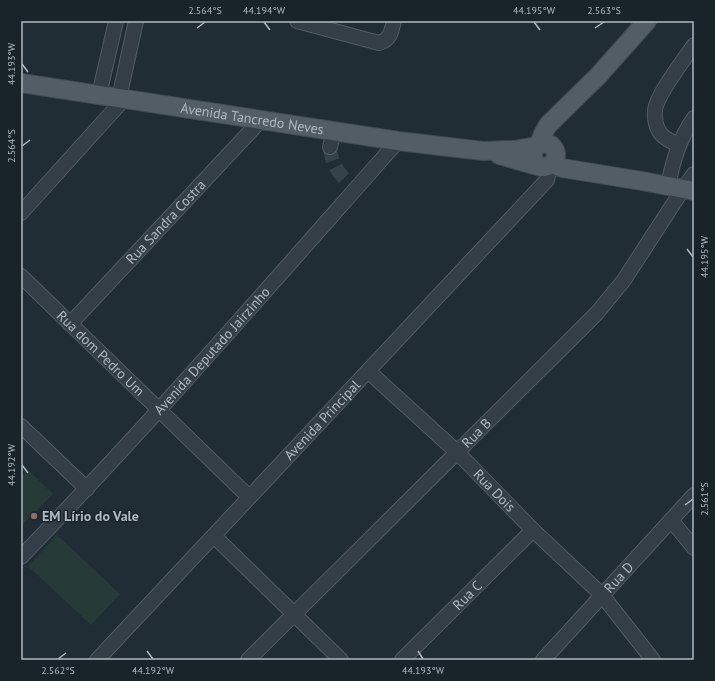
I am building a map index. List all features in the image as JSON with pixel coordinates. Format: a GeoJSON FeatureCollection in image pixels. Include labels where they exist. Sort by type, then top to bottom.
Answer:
{"type":"FeatureCollection","features":[{"type":"Feature","properties":{"kind":"main road"},"geometry":{"type":"LineString","coordinates":[[546,159],[555,141],[559,128],[566,116],[598,76],[647,21]]}},
{"type":"Feature","properties":{"kind":"main road"},"geometry":{"type":"LineString","coordinates":[[514,150],[528,142],[548,125],[598,76]]}},
{"type":"Feature","properties":{"kind":"main road","name":"Avenida Tancredo Neves"},"geometry":{"type":"LineString","coordinates":[[21,83],[261,120],[332,140],[398,141],[574,161],[642,181],[685,185]]}},
{"type":"Feature","properties":{"kind":"main road"},"geometry":{"type":"LineString","coordinates":[[546,159],[543,134],[548,125]]}},
{"type":"Feature","properties":{"kind":"main road","name":"Avenida Tancredo Neves"},"geometry":{"type":"LineString","coordinates":[[483,151],[514,150],[546,159]]}},
{"type":"Feature","properties":{"kind":"street"},"geometry":{"type":"LineString","coordinates":[[99,95],[116,21]]}},
{"type":"Feature","properties":{"kind":"street"},"geometry":{"type":"LineString","coordinates":[[21,214],[122,98],[136,21]]}},
{"type":"Feature","properties":{"kind":"street"},"geometry":{"type":"LineString","coordinates":[[297,21],[379,43],[386,41],[394,21]]}},
{"type":"Feature","properties":{"kind":"street"},"geometry":{"type":"LineString","coordinates":[[679,145],[665,138],[660,133],[655,123],[654,111],[658,100],[694,45]]}},
{"type":"Feature","properties":{"kind":"street","name":"Rua B"},"geometry":{"type":"LineString","coordinates":[[248,660],[597,313],[624,280],[685,185],[679,145],[694,118]]}},
{"type":"Feature","properties":{"kind":"street","name":"Rua Sandra Costra"},"geometry":{"type":"LineString","coordinates":[[70,324],[261,120]]}},
{"type":"Feature","properties":{"kind":"street","name":"Avenida Deputado Jairzinho"},"geometry":{"type":"LineString","coordinates":[[21,557],[87,489],[160,410],[352,184],[398,141]]}},
{"type":"Feature","properties":{"kind":"street","name":"Avenida Principal"},"geometry":{"type":"LineString","coordinates":[[98,660],[368,371],[546,159]]}},
{"type":"Feature","properties":{"kind":"street","name":"Rua dom Pedro Um"},"geometry":{"type":"LineString","coordinates":[[21,276],[249,497]]}},
{"type":"Feature","properties":{"kind":"street","name":"Rua Dois"},"geometry":{"type":"LineString","coordinates":[[368,371],[457,452],[532,530],[602,595],[653,660]]}},
{"type":"Feature","properties":{"kind":"street"},"geometry":{"type":"LineString","coordinates":[[21,426],[87,489]]}},
{"type":"Feature","properties":{"kind":"street","name":"Rua D"},"geometry":{"type":"LineString","coordinates":[[543,660],[694,495]]}},
{"type":"Feature","properties":{"kind":"street"},"geometry":{"type":"LineString","coordinates":[[671,520],[694,548]]}},
{"type":"Feature","properties":{"kind":"street","name":"Rua C"},"geometry":{"type":"LineString","coordinates":[[402,660],[532,530]]}},
{"type":"Feature","properties":{"kind":"street"},"geometry":{"type":"LineString","coordinates":[[214,536],[341,660]]}},
{"type":"Feature","properties":{"kind":"green space"},"geometry":{"type":"Polygon","coordinates":[[[28,470],[53,494],[21,526],[21,477],[28,470]]]}},
{"type":"Feature","properties":{"kind":"green space"},"geometry":{"type":"Polygon","coordinates":[[[57,535],[120,594],[91,625],[28,566],[57,535]]]}},
{"type":"Feature","properties":{"kind":"tunnel"},"geometry":{"type":"LineString","coordinates":[[330,147],[335,165],[339,173],[346,180]]}},
{"type":"Feature","properties":{"kind":"place","name":"EM Lírio do Vale"},"geometry":{"type":"Point","coordinates":[34,516]}}]}
